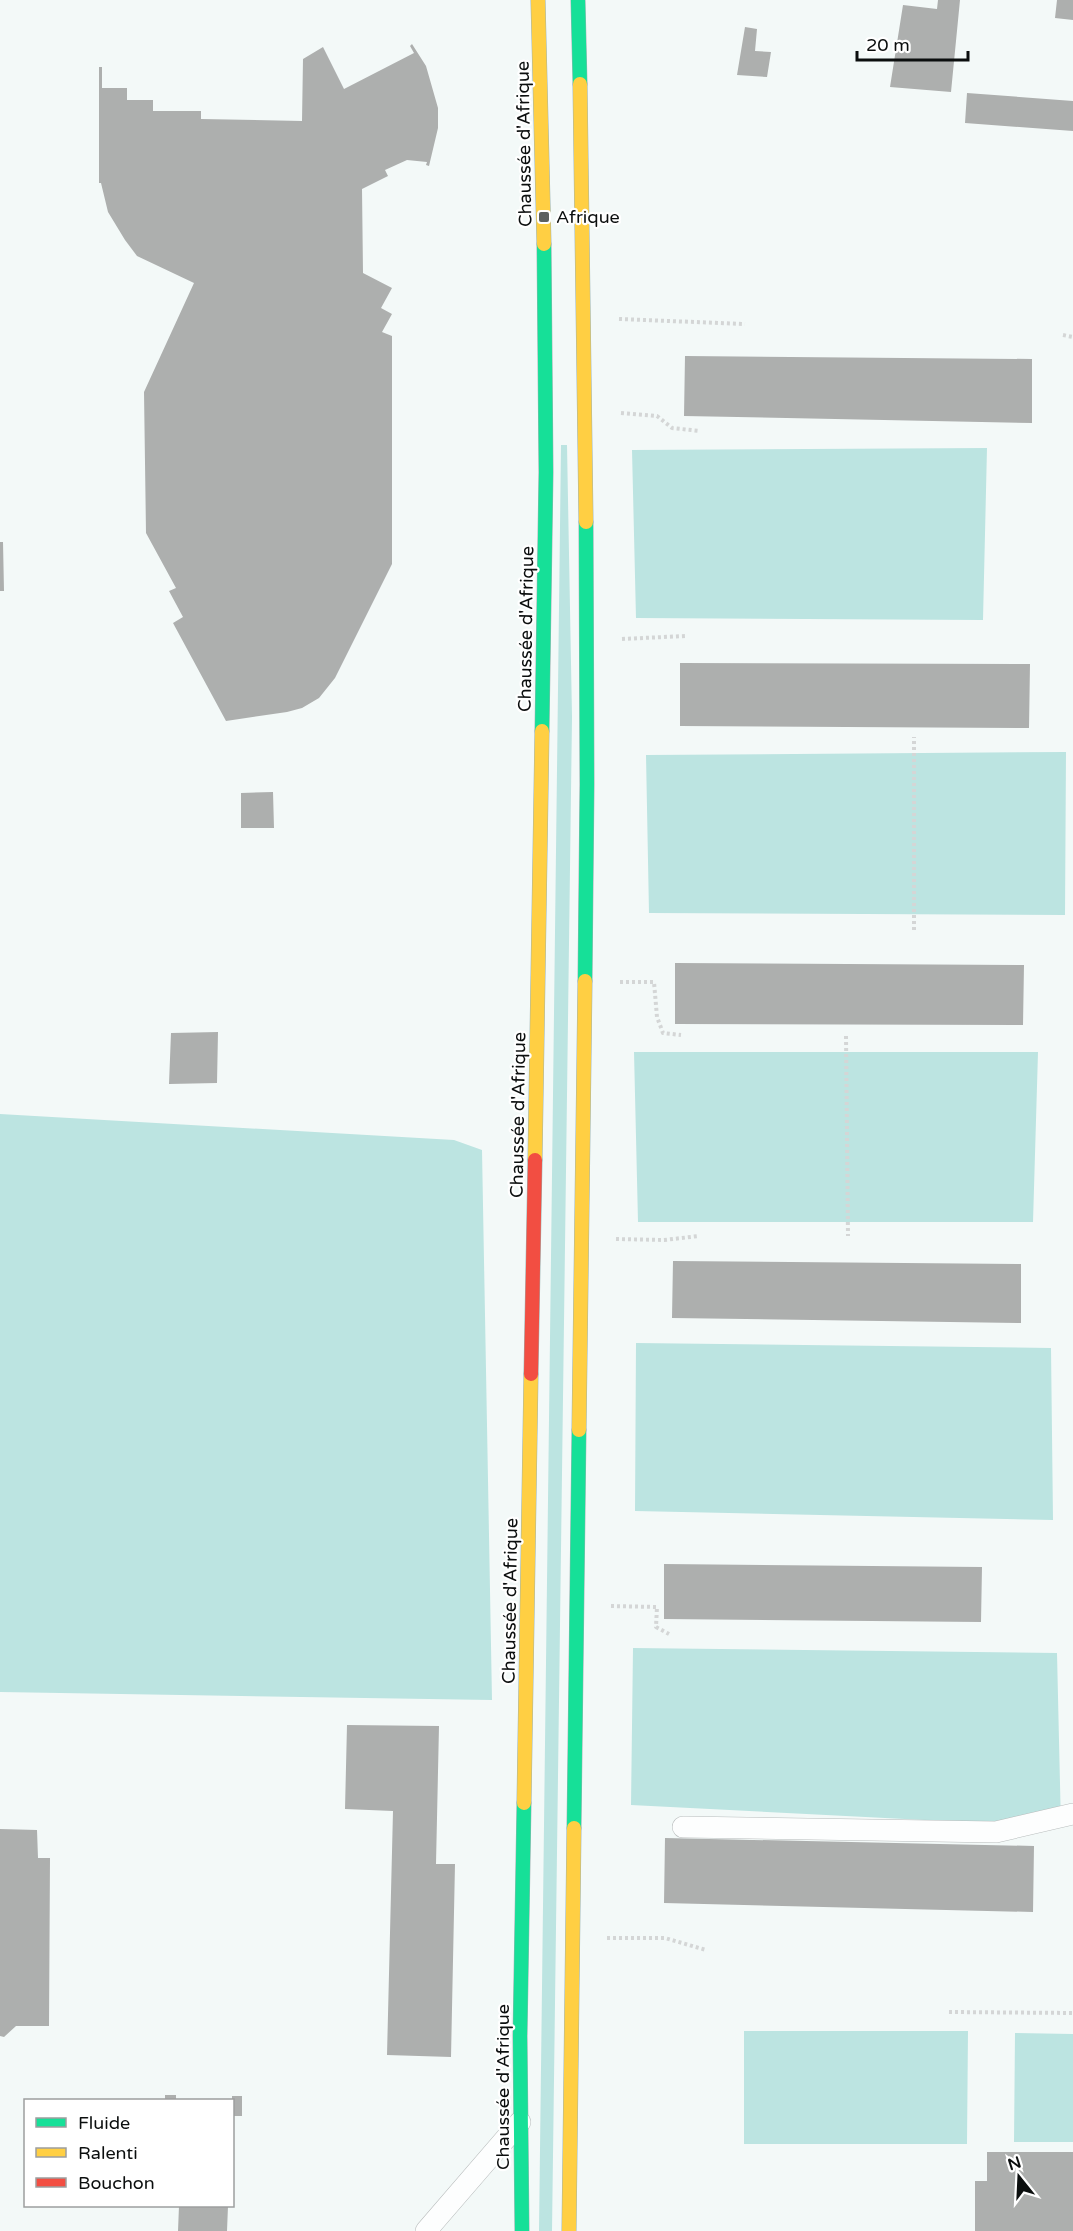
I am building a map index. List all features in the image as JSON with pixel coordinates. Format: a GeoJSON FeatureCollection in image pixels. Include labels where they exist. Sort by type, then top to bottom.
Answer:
{"type":"FeatureCollection","features":[{"type":"Feature","properties":{"kind":"main road","name":"Chaussée d'Afrique"},"geometry":{"type":"LineString","coordinates":[[522,2231],[520,2122],[546,472],[544,216],[538,0]]}},
{"type":"Feature","properties":{"kind":"main road"},"geometry":{"type":"LineString","coordinates":[[570,2231],[586,784],[586,424],[578,0]]}},
{"type":"Feature","properties":{"kind":"lane"},"geometry":{"type":"LineString","coordinates":[[683,1827],[996,1832],[1073,1814]]}},
{"type":"Feature","properties":{"kind":"lane"},"geometry":{"type":"LineString","coordinates":[[426,2231],[520,2122]]}},
{"type":"Feature","properties":{"kind":"path"},"geometry":{"type":"LineString","coordinates":[[616,319],[745,324]]}},
{"type":"Feature","properties":{"kind":"path"},"geometry":{"type":"LineString","coordinates":[[1064,335],[1073,337]]}},
{"type":"Feature","properties":{"kind":"path"},"geometry":{"type":"LineString","coordinates":[[616,412],[657,416],[672,428],[699,431]]}},
{"type":"Feature","properties":{"kind":"path"},"geometry":{"type":"LineString","coordinates":[[616,639],[686,636]]}},
{"type":"Feature","properties":{"kind":"path"},"geometry":{"type":"LineString","coordinates":[[914,737],[914,930]]}},
{"type":"Feature","properties":{"kind":"path"},"geometry":{"type":"LineString","coordinates":[[615,982],[654,982],[657,1017],[663,1033],[681,1035]]}},
{"type":"Feature","properties":{"kind":"path"},"geometry":{"type":"LineString","coordinates":[[846,1036],[848,1236]]}},
{"type":"Feature","properties":{"kind":"path"},"geometry":{"type":"LineString","coordinates":[[614,1239],[664,1240],[699,1236]]}},
{"type":"Feature","properties":{"kind":"path"},"geometry":{"type":"LineString","coordinates":[[613,1606],[657,1607],[656,1626],[669,1634]]}},
{"type":"Feature","properties":{"kind":"path"},"geometry":{"type":"LineString","coordinates":[[603,1938],[665,1938],[706,1950]]}},
{"type":"Feature","properties":{"kind":"path"},"geometry":{"type":"LineString","coordinates":[[949,2012],[1073,2013]]}},
{"type":"Feature","properties":{"kind":"shaded area"},"geometry":{"type":"Polygon","coordinates":[[[561,445],[567,445],[572,717],[552,2231],[539,2231],[561,445]]]}},
{"type":"Feature","properties":{"kind":"shaded area"},"geometry":{"type":"Polygon","coordinates":[[[987,448],[983,620],[636,618],[632,450],[987,448]]]}},
{"type":"Feature","properties":{"kind":"shaded area"},"geometry":{"type":"Polygon","coordinates":[[[1066,752],[1065,915],[649,913],[646,755],[1066,752]]]}},
{"type":"Feature","properties":{"kind":"shaded area"},"geometry":{"type":"Polygon","coordinates":[[[634,1052],[1038,1052],[1033,1222],[638,1222],[634,1052]]]}},
{"type":"Feature","properties":{"kind":"shaded area"},"geometry":{"type":"Polygon","coordinates":[[[0,1114],[454,1140],[482,1150],[492,1700],[0,1692],[0,1114]]]}},
{"type":"Feature","properties":{"kind":"shaded area"},"geometry":{"type":"Polygon","coordinates":[[[636,1343],[1051,1348],[1053,1520],[635,1511],[636,1343]]]}},
{"type":"Feature","properties":{"kind":"shaded area"},"geometry":{"type":"Polygon","coordinates":[[[633,1648],[1057,1653],[1061,1827],[631,1805],[633,1648]]]}},
{"type":"Feature","properties":{"kind":"shaded area"},"geometry":{"type":"Polygon","coordinates":[[[744,2031],[968,2031],[967,2144],[744,2144],[744,2031]]]}},
{"type":"Feature","properties":{"kind":"shaded area"},"geometry":{"type":"Polygon","coordinates":[[[1015,2033],[1073,2034],[1073,2142],[1014,2142],[1015,2033]]]}},
{"type":"Feature","properties":{"kind":"building"},"geometry":{"type":"Polygon","coordinates":[[[938,0],[960,0],[951,92],[890,87],[903,5],[937,9],[938,0]]]}},
{"type":"Feature","properties":{"kind":"building"},"geometry":{"type":"Polygon","coordinates":[[[1057,0],[1073,0],[1073,20],[1055,18],[1057,0]]]}},
{"type":"Feature","properties":{"kind":"building"},"geometry":{"type":"Polygon","coordinates":[[[745,27],[757,29],[755,51],[771,52],[767,77],[737,75],[745,27]]]}},
{"type":"Feature","properties":{"kind":"building"},"geometry":{"type":"Polygon","coordinates":[[[412,44],[426,66],[438,108],[438,128],[429,166],[426,165],[427,162],[407,160],[385,170],[388,176],[362,189],[363,273],[392,288],[381,308],[392,314],[382,332],[392,336],[392,564],[335,678],[319,698],[302,708],[287,712],[226,721],[173,623],[183,617],[169,591],[176,588],[146,533],[144,392],[194,283],[137,256],[108,212],[101,183],[99,183],[99,67],[102,67],[102,88],[127,88],[127,100],[153,100],[153,111],[201,111],[201,119],[302,121],[303,59],[323,47],[344,89],[414,53],[410,46],[412,44]]]}},
{"type":"Feature","properties":{"kind":"building"},"geometry":{"type":"Polygon","coordinates":[[[967,93],[1073,101],[1073,131],[965,123],[967,93]]]}},
{"type":"Feature","properties":{"kind":"building"},"geometry":{"type":"Polygon","coordinates":[[[685,356],[1032,359],[1032,423],[684,416],[685,356]]]}},
{"type":"Feature","properties":{"kind":"building"},"geometry":{"type":"Polygon","coordinates":[[[0,542],[3,542],[4,591],[0,591],[0,542]]]}},
{"type":"Feature","properties":{"kind":"building"},"geometry":{"type":"Polygon","coordinates":[[[680,663],[1030,664],[1029,728],[680,726],[680,663]]]}},
{"type":"Feature","properties":{"kind":"building"},"geometry":{"type":"Polygon","coordinates":[[[273,792],[274,828],[241,828],[241,793],[273,792]]]}},
{"type":"Feature","properties":{"kind":"building"},"geometry":{"type":"Polygon","coordinates":[[[675,963],[1024,965],[1023,1025],[675,1024],[675,963]]]}},
{"type":"Feature","properties":{"kind":"building"},"geometry":{"type":"Polygon","coordinates":[[[218,1032],[217,1083],[169,1084],[171,1033],[218,1032]]]}},
{"type":"Feature","properties":{"kind":"building"},"geometry":{"type":"Polygon","coordinates":[[[673,1261],[1021,1264],[1021,1323],[672,1318],[673,1261]]]}},
{"type":"Feature","properties":{"kind":"building"},"geometry":{"type":"Polygon","coordinates":[[[664,1564],[982,1567],[981,1622],[664,1619],[664,1564]]]}},
{"type":"Feature","properties":{"kind":"building"},"geometry":{"type":"Polygon","coordinates":[[[347,1725],[439,1726],[436,1864],[455,1864],[451,2057],[387,2055],[393,1811],[345,1809],[347,1725]]]}},
{"type":"Feature","properties":{"kind":"building"},"geometry":{"type":"Polygon","coordinates":[[[0,1829],[37,1830],[38,1858],[50,1858],[49,2026],[16,2026],[4,2037],[0,2036],[0,1829]]]}},
{"type":"Feature","properties":{"kind":"building"},"geometry":{"type":"Polygon","coordinates":[[[665,1838],[1034,1846],[1033,1912],[664,1903],[665,1838]]]}},
{"type":"Feature","properties":{"kind":"building"},"geometry":{"type":"Polygon","coordinates":[[[165,2095],[176,2095],[176,2099],[165,2099],[165,2095]]]}},
{"type":"Feature","properties":{"kind":"building"},"geometry":{"type":"Polygon","coordinates":[[[232,2096],[242,2096],[242,2116],[234,2116],[234,2099],[232,2096]]]}},
{"type":"Feature","properties":{"kind":"building"},"geometry":{"type":"Polygon","coordinates":[[[987,2152],[1073,2152],[1073,2231],[975,2231],[975,2181],[987,2181],[987,2152]]]}},
{"type":"Feature","properties":{"kind":"building"},"geometry":{"type":"Polygon","coordinates":[[[179,2207],[228,2207],[227,2231],[178,2231],[179,2207]]]}},
{"type":"Feature","properties":{"kind":"traffic: fast"},"geometry":{"type":"LineString","coordinates":[[578,0],[580,84]]}},
{"type":"Feature","properties":{"kind":"traffic: fast"},"geometry":{"type":"LineString","coordinates":[[542,731],[546,472],[544,244]]}},
{"type":"Feature","properties":{"kind":"traffic: fast"},"geometry":{"type":"LineString","coordinates":[[585,981],[586,522]]}},
{"type":"Feature","properties":{"kind":"traffic: fast"},"geometry":{"type":"LineString","coordinates":[[574,1828],[579,1430]]}},
{"type":"Feature","properties":{"kind":"traffic: fast"},"geometry":{"type":"LineString","coordinates":[[522,2231],[520,2036],[524,1803]]}},
{"type":"Feature","properties":{"kind":"traffic: slow"},"geometry":{"type":"LineString","coordinates":[[538,0],[544,244]]}},
{"type":"Feature","properties":{"kind":"traffic: slow"},"geometry":{"type":"LineString","coordinates":[[580,84],[586,522]]}},
{"type":"Feature","properties":{"kind":"traffic: slow"},"geometry":{"type":"LineString","coordinates":[[535,1160],[542,731]]}},
{"type":"Feature","properties":{"kind":"traffic: slow"},"geometry":{"type":"LineString","coordinates":[[579,1430],[585,981]]}},
{"type":"Feature","properties":{"kind":"traffic: slow"},"geometry":{"type":"LineString","coordinates":[[524,1803],[531,1374]]}},
{"type":"Feature","properties":{"kind":"traffic: slow"},"geometry":{"type":"LineString","coordinates":[[569,2231],[574,1828]]}},
{"type":"Feature","properties":{"kind":"traffic: jam"},"geometry":{"type":"LineString","coordinates":[[531,1374],[535,1160]]}},
{"type":"Feature","properties":{"kind":"place","name":"Afrique"},"geometry":{"type":"Point","coordinates":[544,217]}}]}
